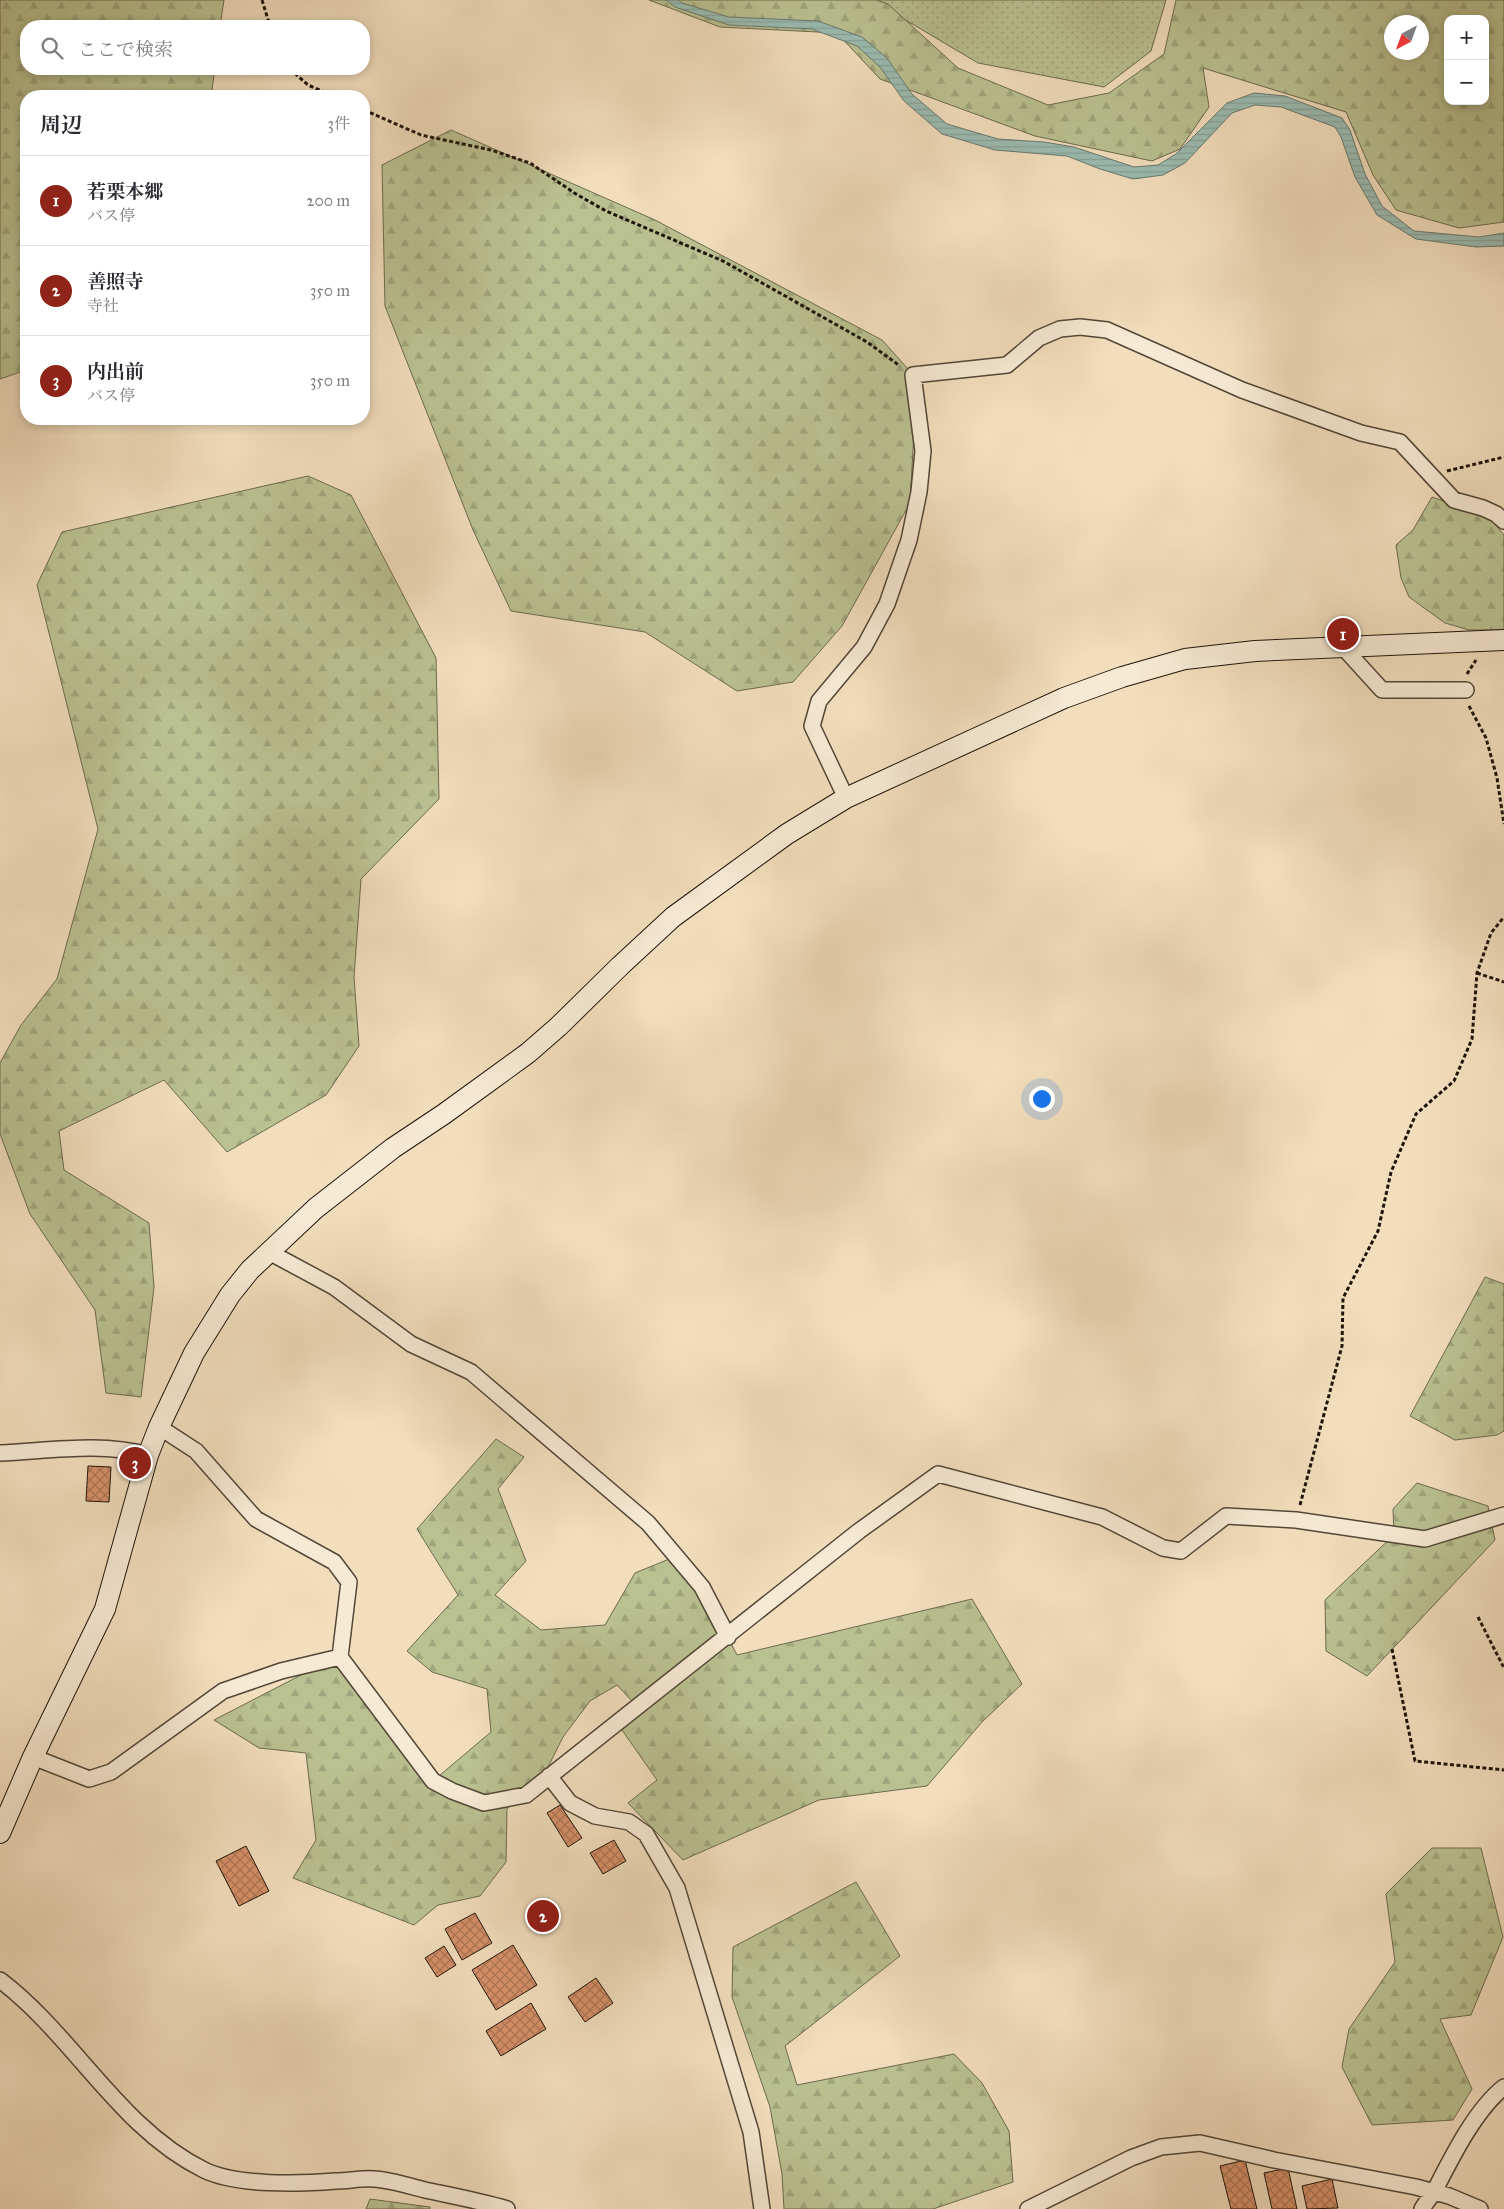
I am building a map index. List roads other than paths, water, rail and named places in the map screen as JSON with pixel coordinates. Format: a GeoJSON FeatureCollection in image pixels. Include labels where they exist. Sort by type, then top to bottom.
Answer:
{"type":"FeatureCollection","features":[{"type":"Feature","properties":{"kind":"street"},"geometry":{"type":"LineString","coordinates":[[846,798],[812,726],[818,701],[864,646],[888,604],[909,540],[919,492],[923,450],[913,375],[1008,365],[1039,338],[1060,329],[1080,327],[1107,330],[1242,390],[1361,433],[1400,442],[1454,500],[1483,508],[1496,514],[1504,521]]}},
{"type":"Feature","properties":{"kind":"street"},"geometry":{"type":"LineString","coordinates":[[0,1833],[5,1810],[105,1610],[148,1455],[194,1353],[217,1314],[250,1270],[316,1208],[353,1178],[528,1053],[559,1026],[673,917],[787,834],[846,798],[1064,698],[1122,676],[1185,660],[1255,651],[1494,640]]}},
{"type":"Feature","properties":{"kind":"street"},"geometry":{"type":"LineString","coordinates":[[1342,646],[1382,690],[1466,690]]}},
{"type":"Feature","properties":{"kind":"street"},"geometry":{"type":"LineString","coordinates":[[269,1252],[334,1287],[411,1344],[471,1372],[648,1523],[702,1588],[728,1637]]}},
{"type":"Feature","properties":{"kind":"street"},"geometry":{"type":"LineString","coordinates":[[159,1427],[196,1451],[256,1519],[334,1562],[349,1582],[340,1657],[433,1781],[452,1792],[484,1803],[526,1795],[728,1637],[858,1531],[938,1474],[1102,1517],[1163,1548],[1181,1551],[1226,1516],[1296,1520],[1425,1539],[1504,1515]]}},
{"type":"Feature","properties":{"kind":"street"},"geometry":{"type":"LineString","coordinates":[[0,1454],[59,1448],[126,1449],[148,1455]]}},
{"type":"Feature","properties":{"kind":"street"},"geometry":{"type":"LineString","coordinates":[[32,1757],[89,1779],[111,1772],[223,1691],[281,1671],[340,1657]]}},
{"type":"Feature","properties":{"kind":"street"},"geometry":{"type":"LineString","coordinates":[[549,1776],[570,1803],[594,1816],[629,1822],[646,1834],[677,1888],[751,2132],[762,2209]]}},
{"type":"Feature","properties":{"kind":"street"},"geometry":{"type":"LineString","coordinates":[[0,1980],[28,2002],[57,2031],[124,2108],[159,2141],[184,2159],[206,2171],[241,2180],[278,2182],[374,2179],[498,2208]]}},
{"type":"Feature","properties":{"kind":"street"},"geometry":{"type":"LineString","coordinates":[[1422,2209],[1434,2192],[1449,2160],[1467,2133],[1496,2093],[1504,2087]]}},
{"type":"Feature","properties":{"kind":"street"},"geometry":{"type":"LineString","coordinates":[[1028,2209],[1131,2158],[1161,2147],[1200,2143],[1434,2192],[1480,2209]]}},
{"type":"Feature","properties":{"kind":"water"},"geometry":{"type":"Polygon","coordinates":[[[666,0],[678,0],[682,3],[729,17],[818,21],[862,37],[887,58],[912,94],[947,124],[998,139],[1044,142],[1074,147],[1134,167],[1158,165],[1176,154],[1227,103],[1254,93],[1285,96],[1342,118],[1350,130],[1365,174],[1382,206],[1414,231],[1479,237],[1504,233],[1504,246],[1476,247],[1416,239],[1377,215],[1355,177],[1341,137],[1335,127],[1281,107],[1255,105],[1232,113],[1185,163],[1163,175],[1133,179],[1067,156],[995,150],[942,134],[904,101],[880,67],[857,46],[812,29],[729,25],[675,7],[666,0]]]}},
{"type":"Feature","properties":{"kind":"place","name":"若栗本郷"},"geometry":{"type":"Point","coordinates":[1343,634]}},
{"type":"Feature","properties":{"kind":"place","name":"内出前"},"geometry":{"type":"Point","coordinates":[135,1463]}},
{"type":"Feature","properties":{"kind":"place","name":"善照寺"},"geometry":{"type":"Point","coordinates":[543,1916]}}]}
